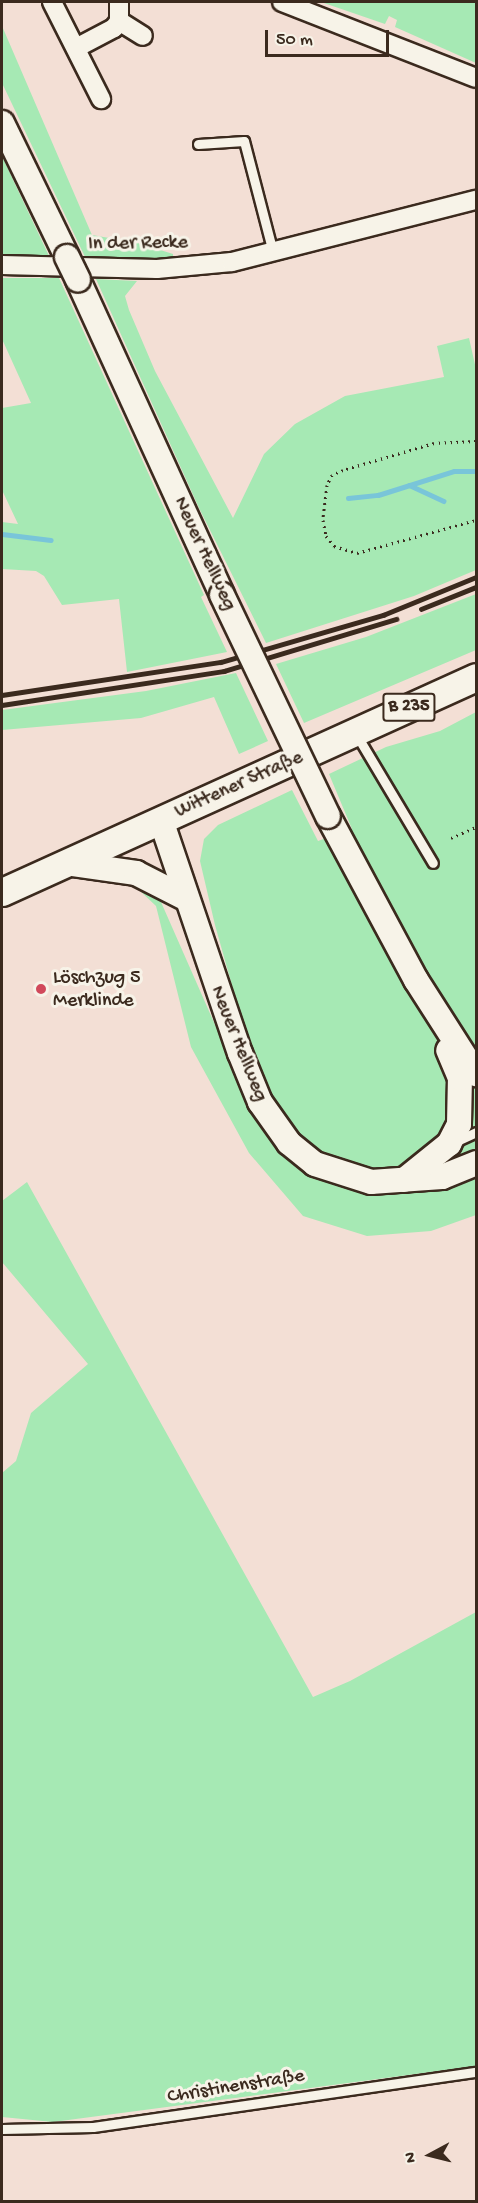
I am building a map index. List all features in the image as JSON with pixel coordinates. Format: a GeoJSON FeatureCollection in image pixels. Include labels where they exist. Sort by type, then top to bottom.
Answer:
{"type":"FeatureCollection","features":[{"type":"Feature","properties":{"kind":"main road","name":"Neuer Hellweg"},"geometry":{"type":"LineString","coordinates":[[2,123],[78,280],[222,595],[328,816],[416,980],[460,1078],[462,1102],[459,1124],[449,1144]]}},
{"type":"Feature","properties":{"kind":"main road","name":"Wittener Straße"},"geometry":{"type":"LineString","coordinates":[[2,892],[477,676]]}},
{"type":"Feature","properties":{"kind":"main road","name":"Neuer Hellweg"},"geometry":{"type":"LineString","coordinates":[[161,820],[184,898],[240,1053],[273,1124],[289,1143],[315,1164],[371,1182],[442,1177],[477,1164]]}},
{"type":"Feature","properties":{"kind":"main road"},"geometry":{"type":"LineString","coordinates":[[66,863],[136,873],[184,898]]}},
{"type":"Feature","properties":{"kind":"main road","name":"Neuer Hellweg"},"geometry":{"type":"LineString","coordinates":[[416,980],[477,1074]]}},
{"type":"Feature","properties":{"kind":"main road"},"geometry":{"type":"LineString","coordinates":[[403,1180],[449,1144]]}},
{"type":"Feature","properties":{"kind":"street"},"geometry":{"type":"LineString","coordinates":[[52,2],[101,99]]}},
{"type":"Feature","properties":{"kind":"street"},"geometry":{"type":"LineString","coordinates":[[76,48],[114,28],[119,21],[119,2]]}},
{"type":"Feature","properties":{"kind":"street"},"geometry":{"type":"LineString","coordinates":[[282,2],[477,78]]}},
{"type":"Feature","properties":{"kind":"street"},"geometry":{"type":"LineString","coordinates":[[119,21],[143,36]]}},
{"type":"Feature","properties":{"kind":"street","name":"In der Recke"},"geometry":{"type":"LineString","coordinates":[[2,265],[157,268],[273,255],[477,200]]}},
{"type":"Feature","properties":{"kind":"lane"},"geometry":{"type":"LineString","coordinates":[[198,144],[244,141],[273,255]]}},
{"type":"Feature","properties":{"kind":"lane"},"geometry":{"type":"LineString","coordinates":[[355,732],[433,863]]}},
{"type":"Feature","properties":{"kind":"lane"},"geometry":{"type":"LineString","coordinates":[[449,1144],[477,1132]]}},
{"type":"Feature","properties":{"kind":"lane","name":"Christinenstraße"},"geometry":{"type":"LineString","coordinates":[[2,2129],[93,2127],[350,2087],[477,2072]]}},
{"type":"Feature","properties":{"kind":"path"},"geometry":{"type":"LineString","coordinates":[[477,441],[434,443],[332,475],[327,484],[323,520],[326,536],[334,546],[357,553],[477,520]]}},
{"type":"Feature","properties":{"kind":"path"},"geometry":{"type":"LineString","coordinates":[[451,838],[477,827]]}},
{"type":"Feature","properties":{"kind":"green space"},"geometry":{"type":"Polygon","coordinates":[[[321,2],[476,2],[476,63],[395,27],[397,20],[389,16],[385,24],[321,2]]]}},
{"type":"Feature","properties":{"kind":"green space"},"geometry":{"type":"Polygon","coordinates":[[[2,26],[92,235],[138,243],[173,254],[173,259],[86,259],[2,83],[2,26]]]}},
{"type":"Feature","properties":{"kind":"green space"},"geometry":{"type":"Polygon","coordinates":[[[2,156],[15,184],[51,260],[2,259],[2,156]]]}},
{"type":"Feature","properties":{"kind":"green space"},"geometry":{"type":"Polygon","coordinates":[[[2,278],[59,278],[204,595],[201,597],[227,652],[127,672],[119,599],[62,605],[44,576],[36,571],[2,569],[2,522],[18,524],[2,490],[2,408],[31,403],[2,339],[2,278]]]}},
{"type":"Feature","properties":{"kind":"green space"},"geometry":{"type":"Polygon","coordinates":[[[96,279],[137,281],[125,296],[129,310],[155,371],[233,518],[264,454],[295,424],[345,396],[444,377],[437,346],[469,338],[476,369],[476,570],[414,596],[266,643],[199,508],[96,279]]]}},
{"type":"Feature","properties":{"kind":"green space"},"geometry":{"type":"Polygon","coordinates":[[[476,594],[476,650],[304,723],[276,664],[366,637],[476,594]]]}},
{"type":"Feature","properties":{"kind":"green space"},"geometry":{"type":"Polygon","coordinates":[[[236,673],[268,741],[239,754],[214,697],[141,718],[2,730],[2,710],[146,691],[236,673]]]}},
{"type":"Feature","properties":{"kind":"green space"},"geometry":{"type":"Polygon","coordinates":[[[476,712],[476,1215],[431,1231],[367,1236],[303,1216],[249,1153],[191,1047],[156,906],[138,889],[161,902],[260,1127],[276,1105],[242,1021],[215,925],[200,861],[204,839],[218,825],[292,790],[318,841],[352,829],[329,774],[386,747],[440,731],[476,712]]]}},
{"type":"Feature","properties":{"kind":"green space"},"geometry":{"type":"Polygon","coordinates":[[[27,1182],[313,1697],[350,1681],[476,1612],[476,2066],[53,2122],[2,2117],[2,1473],[16,1461],[31,1413],[88,1364],[2,1262],[2,1201],[27,1182]]]}},
{"type":"Feature","properties":{"kind":"waterway"},"geometry":{"type":"LineString","coordinates":[[348,498],[378,495],[454,471],[476,471]]}},
{"type":"Feature","properties":{"kind":"waterway"},"geometry":{"type":"LineString","coordinates":[[409,485],[443,501]]}},
{"type":"Feature","properties":{"kind":"waterway"},"geometry":{"type":"LineString","coordinates":[[2,534],[51,540]]}},
{"type":"Feature","properties":{"kind":"railway"},"geometry":{"type":"LineString","coordinates":[[2,695],[221,662],[383,615],[476,577]]}},
{"type":"Feature","properties":{"kind":"railway"},"geometry":{"type":"LineString","coordinates":[[421,609],[476,587]]}},
{"type":"Feature","properties":{"kind":"railway"},"geometry":{"type":"LineString","coordinates":[[2,705],[224,671],[396,619]]}},
{"type":"Feature","properties":{"kind":"place","name":"Löschzug 5 Merklinde"},"geometry":{"type":"Point","coordinates":[41,989]}}]}
